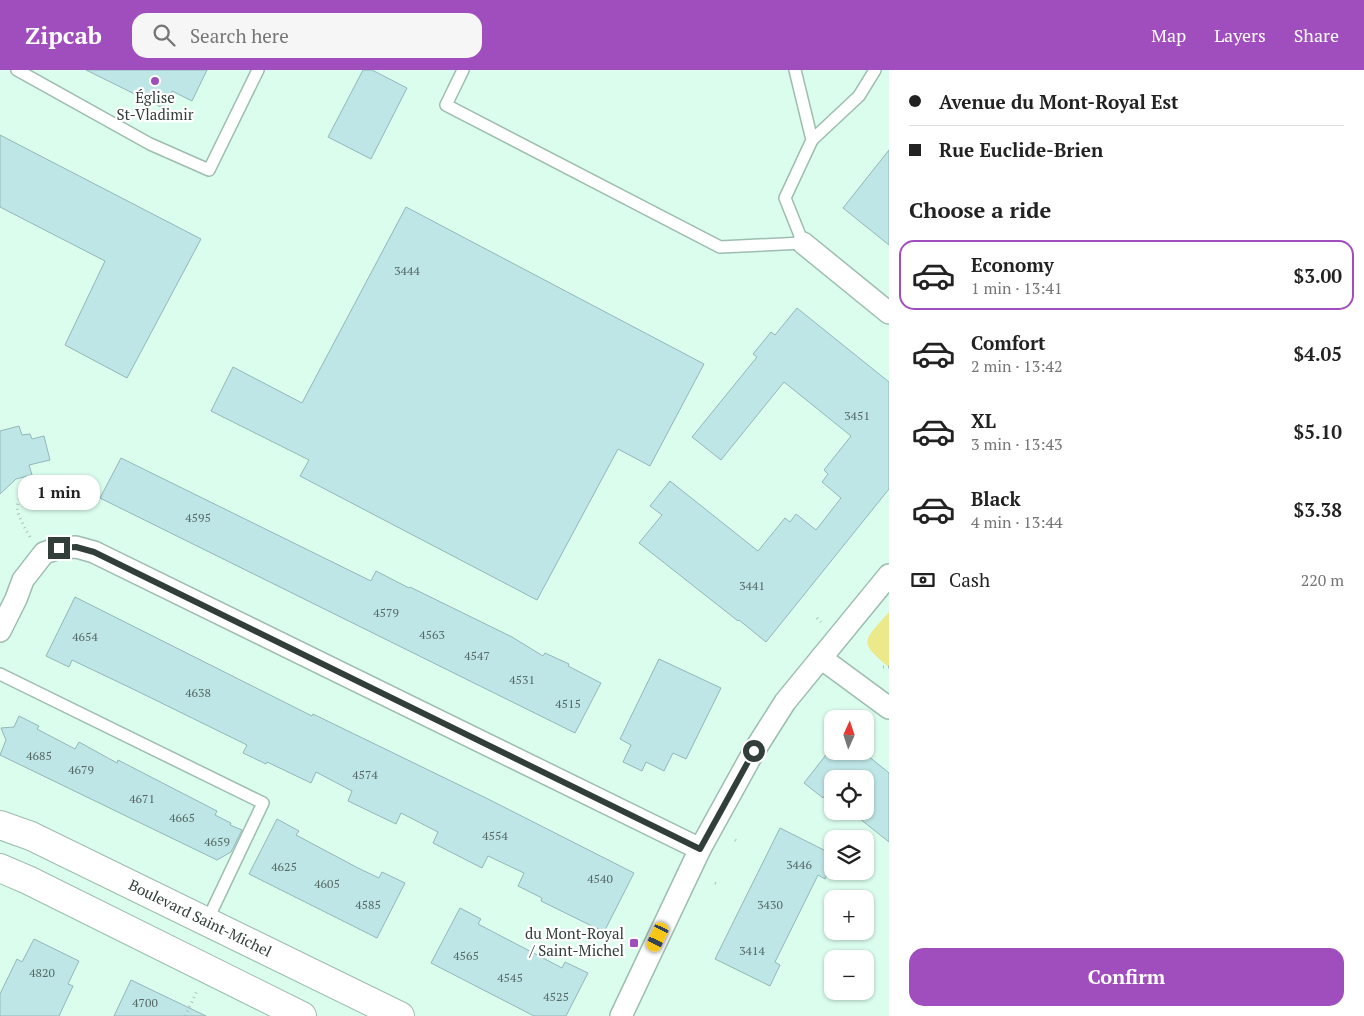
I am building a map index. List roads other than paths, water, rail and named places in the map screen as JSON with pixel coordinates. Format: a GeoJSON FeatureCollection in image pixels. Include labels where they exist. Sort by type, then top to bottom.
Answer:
{"type":"FeatureCollection","features":[{"type":"Feature","properties":{"kind":"main road","name":"Boulevard Saint-Michel"},"geometry":{"type":"LineString","coordinates":[[0,825],[31,836],[400,1016]]}},
{"type":"Feature","properties":{"kind":"main road"},"geometry":{"type":"LineString","coordinates":[[0,868],[22,877],[302,1016]]}},
{"type":"Feature","properties":{"kind":"street"},"geometry":{"type":"LineString","coordinates":[[803,243],[889,313]]}},
{"type":"Feature","properties":{"kind":"street"},"geometry":{"type":"LineString","coordinates":[[0,631],[23,580],[44,553],[59,548],[76,547],[94,552],[700,849]]}},
{"type":"Feature","properties":{"kind":"street"},"geometry":{"type":"LineString","coordinates":[[620,1016],[700,849],[754,751],[785,702],[889,575]]}},
{"type":"Feature","properties":{"kind":"street"},"geometry":{"type":"LineString","coordinates":[[821,658],[889,708]]}},
{"type":"Feature","properties":{"kind":"lane"},"geometry":{"type":"LineString","coordinates":[[17,70],[150,144],[209,170],[258,70]]}},
{"type":"Feature","properties":{"kind":"lane"},"geometry":{"type":"LineString","coordinates":[[463,70],[446,105],[720,247],[803,243],[785,198],[812,140],[859,96],[875,70]]}},
{"type":"Feature","properties":{"kind":"lane"},"geometry":{"type":"LineString","coordinates":[[795,70],[812,140]]}},
{"type":"Feature","properties":{"kind":"lane"},"geometry":{"type":"LineString","coordinates":[[0,674],[263,803],[207,921]]}},
{"type":"Feature","properties":{"kind":"place","name":"Église St-Vladimir"},"geometry":{"type":"Point","coordinates":[155,81]}},
{"type":"Feature","properties":{"kind":"place","name":"du Mont-Royal / Saint-Michel"},"geometry":{"type":"Point","coordinates":[634,943]}}]}
